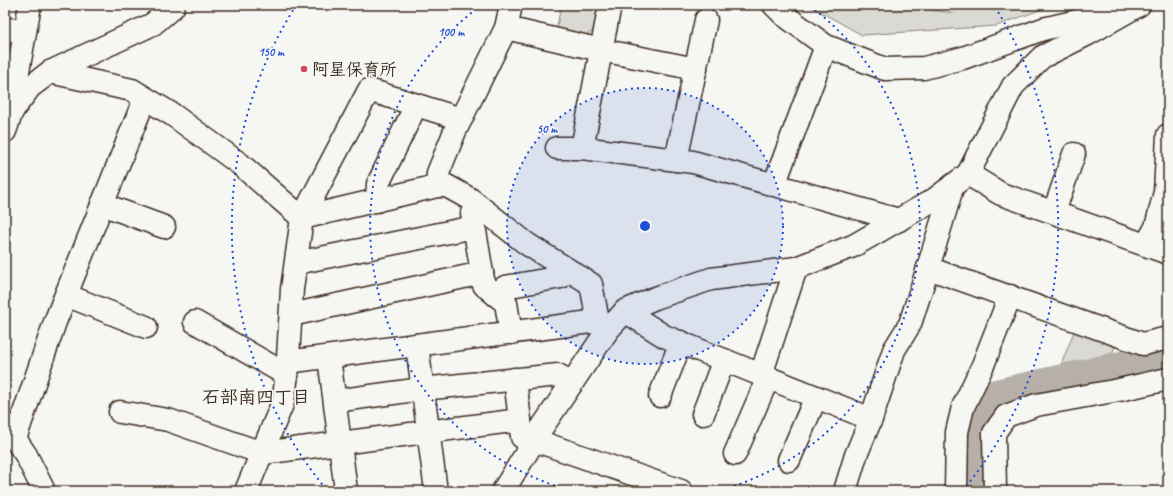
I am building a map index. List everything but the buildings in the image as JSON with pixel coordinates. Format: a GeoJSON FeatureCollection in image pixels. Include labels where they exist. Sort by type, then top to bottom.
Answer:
{"type":"FeatureCollection","features":[{"type":"Feature","properties":{"kind":"street"},"geometry":{"type":"LineString","coordinates":[[12,111],[10,87],[15,30],[30,5]]}},
{"type":"Feature","properties":{"kind":"street"},"geometry":{"type":"LineString","coordinates":[[437,186],[438,173],[461,119],[506,28],[511,5]]}},
{"type":"Feature","properties":{"kind":"street"},"geometry":{"type":"LineString","coordinates":[[582,148],[610,5]]}},
{"type":"Feature","properties":{"kind":"street"},"geometry":{"type":"LineString","coordinates":[[774,5],[784,15],[826,46],[885,68],[924,68],[963,58],[1043,29],[1137,6]]}},
{"type":"Feature","properties":{"kind":"street"},"geometry":{"type":"LineString","coordinates":[[5,131],[12,111],[30,87],[50,72],[153,24],[170,6]]}},
{"type":"Feature","properties":{"kind":"street"},"geometry":{"type":"LineString","coordinates":[[839,490],[866,417],[894,350],[910,324],[928,268],[960,179],[1013,86],[1042,57],[1088,34],[1137,6]]}},
{"type":"Feature","properties":{"kind":"street"},"geometry":{"type":"LineString","coordinates":[[676,160],[706,20]]}},
{"type":"Feature","properties":{"kind":"street"},"geometry":{"type":"LineString","coordinates":[[506,28],[601,50],[696,69]]}},
{"type":"Feature","properties":{"kind":"street"},"geometry":{"type":"LineString","coordinates":[[774,185],[826,46]]}},
{"type":"Feature","properties":{"kind":"street"},"geometry":{"type":"LineString","coordinates":[[50,72],[132,90],[173,115],[240,164],[302,218]]}},
{"type":"Feature","properties":{"kind":"street"},"geometry":{"type":"LineString","coordinates":[[246,491],[283,402],[287,369],[290,316],[302,218],[369,90],[461,119]]}},
{"type":"Feature","properties":{"kind":"street"},"geometry":{"type":"LineString","coordinates":[[44,491],[26,455],[10,432],[144,98]]}},
{"type":"Feature","properties":{"kind":"street"},"geometry":{"type":"LineString","coordinates":[[377,201],[378,184],[416,105]]}},
{"type":"Feature","properties":{"kind":"street"},"geometry":{"type":"LineString","coordinates":[[1146,245],[1156,226],[1165,192],[1168,135]]}},
{"type":"Feature","properties":{"kind":"street"},"geometry":{"type":"LineString","coordinates":[[557,148],[582,148],[693,162],[899,220]]}},
{"type":"Feature","properties":{"kind":"street"},"geometry":{"type":"LineString","coordinates":[[1054,212],[1074,154]]}},
{"type":"Feature","properties":{"kind":"street"},"geometry":{"type":"LineString","coordinates":[[960,179],[1168,253]]}},
{"type":"Feature","properties":{"kind":"street"},"geometry":{"type":"LineString","coordinates":[[498,490],[572,383],[602,326],[625,311],[655,298],[711,279],[796,268],[853,246],[935,199],[960,179]]}},
{"type":"Feature","properties":{"kind":"street"},"geometry":{"type":"LineString","coordinates":[[302,218],[437,186],[447,186],[470,199],[527,244],[591,284],[602,326]]}},
{"type":"Feature","properties":{"kind":"street"},"geometry":{"type":"LineString","coordinates":[[470,199],[484,285],[506,302],[511,332]]}},
{"type":"Feature","properties":{"kind":"street"},"geometry":{"type":"LineString","coordinates":[[102,204],[164,227]]}},
{"type":"Feature","properties":{"kind":"street"},"geometry":{"type":"LineString","coordinates":[[296,263],[474,227]]}},
{"type":"Feature","properties":{"kind":"street"},"geometry":{"type":"LineString","coordinates":[[735,454],[765,376],[796,268]]}},
{"type":"Feature","properties":{"kind":"street"},"geometry":{"type":"LineString","coordinates":[[928,268],[1143,344],[1168,338]]}},
{"type":"Feature","properties":{"kind":"street"},"geometry":{"type":"LineString","coordinates":[[496,295],[505,287],[561,277],[568,271]]}},
{"type":"Feature","properties":{"kind":"street"},"geometry":{"type":"LineString","coordinates":[[290,316],[482,273]]}},
{"type":"Feature","properties":{"kind":"street"},"geometry":{"type":"LineString","coordinates":[[66,295],[146,327]]}},
{"type":"Feature","properties":{"kind":"street"},"geometry":{"type":"LineString","coordinates":[[956,491],[957,432],[962,407],[983,365],[1010,296]]}},
{"type":"Feature","properties":{"kind":"street"},"geometry":{"type":"LineString","coordinates":[[625,311],[664,336],[866,417]]}},
{"type":"Feature","properties":{"kind":"street"},"geometry":{"type":"LineString","coordinates":[[196,322],[287,369],[329,357],[511,332],[602,326]]}},
{"type":"Feature","properties":{"kind":"street"},"geometry":{"type":"LineString","coordinates":[[660,396],[681,342]]}},
{"type":"Feature","properties":{"kind":"street"},"geometry":{"type":"LineString","coordinates":[[416,345],[436,491]]}},
{"type":"Feature","properties":{"kind":"street"},"geometry":{"type":"LineString","coordinates":[[329,357],[346,491]]}},
{"type":"Feature","properties":{"kind":"street"},"geometry":{"type":"LineString","coordinates":[[702,414],[724,360]]}},
{"type":"Feature","properties":{"kind":"street"},"geometry":{"type":"LineString","coordinates":[[335,401],[422,389],[558,374],[572,383]]}},
{"type":"Feature","properties":{"kind":"street"},"geometry":{"type":"LineString","coordinates":[[515,379],[522,437],[534,440],[642,485],[680,491]]}},
{"type":"Feature","properties":{"kind":"street"},"geometry":{"type":"LineString","coordinates":[[995,491],[994,433],[1006,416],[1036,404],[1119,390],[1168,379]]}},
{"type":"Feature","properties":{"kind":"street"},"geometry":{"type":"LineString","coordinates":[[789,460],[816,397]]}},
{"type":"Feature","properties":{"kind":"street"},"geometry":{"type":"LineString","coordinates":[[120,412],[168,420],[262,453],[428,433],[520,420]]}},
{"type":"Feature","properties":{"kind":"shaded area"},"geometry":{"type":"Polygon","coordinates":[[[561,5],[602,5],[596,29],[583,37],[556,32],[561,5]]]}},
{"type":"Feature","properties":{"kind":"shaded area"},"geometry":{"type":"Polygon","coordinates":[[[808,5],[892,5],[953,13],[960,5],[1054,5],[996,26],[862,35],[808,5]]]}},
{"type":"Feature","properties":{"kind":"shaded area"},"geometry":{"type":"Polygon","coordinates":[[[1075,329],[1116,343],[1109,363],[1057,375],[1075,329]]]}},
{"type":"Feature","properties":{"kind":"waterway"},"geometry":{"type":"LineString","coordinates":[[977,491],[974,431],[979,410],[984,403],[998,395],[1168,357]]}},
{"type":"Feature","properties":{"kind":"place","name":"阿星保育所"},"geometry":{"type":"Point","coordinates":[304,69]}},
{"type":"Feature","properties":{"kind":"district","name":"石部南四丁目"},"geometry":{"type":"Point","coordinates":[256,397]}}]}
